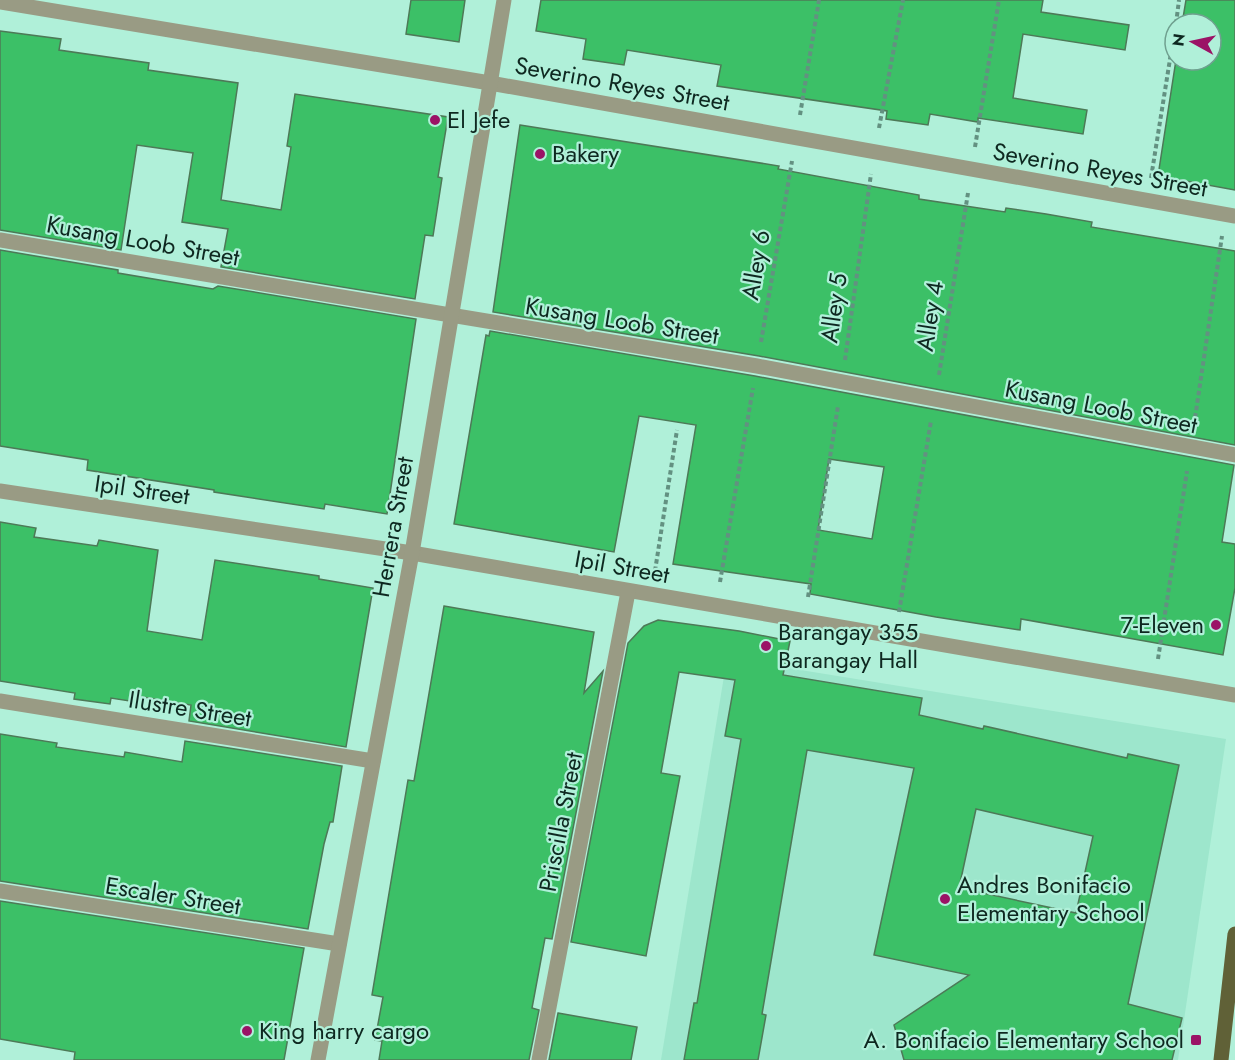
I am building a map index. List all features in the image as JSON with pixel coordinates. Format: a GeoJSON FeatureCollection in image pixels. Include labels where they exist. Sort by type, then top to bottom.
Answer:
{"type":"FeatureCollection","features":[{"type":"Feature","properties":{"kind":"main road"},"geometry":{"type":"LineString","coordinates":[[1226,1053],[1235,934]]}},
{"type":"Feature","properties":{"kind":"street","name":"Herrera Street"},"geometry":{"type":"LineString","coordinates":[[318,1060],[412,553],[504,0]]}},
{"type":"Feature","properties":{"kind":"street","name":"Severino Reyes Street"},"geometry":{"type":"LineString","coordinates":[[0,2],[490,83],[1235,216]]}},
{"type":"Feature","properties":{"kind":"street","name":"Kusang Loob Street"},"geometry":{"type":"LineString","coordinates":[[0,240],[757,366],[1235,455]]}},
{"type":"Feature","properties":{"kind":"street","name":"Ipil Street"},"geometry":{"type":"LineString","coordinates":[[0,491],[412,553],[1235,695]]}},
{"type":"Feature","properties":{"kind":"street","name":"Priscilla Street"},"geometry":{"type":"LineString","coordinates":[[539,1060],[628,592]]}},
{"type":"Feature","properties":{"kind":"street","name":"Ilustre Street"},"geometry":{"type":"LineString","coordinates":[[0,700],[373,761]]}},
{"type":"Feature","properties":{"kind":"street","name":"Escaler Street"},"geometry":{"type":"LineString","coordinates":[[0,891],[339,944]]}},
{"type":"Feature","properties":{"kind":"path","name":"Alley 6"},"geometry":{"type":"LineString","coordinates":[[716,607],[819,0]]}},
{"type":"Feature","properties":{"kind":"path","name":"Alley 5"},"geometry":{"type":"LineString","coordinates":[[804,621],[842,382],[874,152],[903,0]]}},
{"type":"Feature","properties":{"kind":"path","name":"Alley 4"},"geometry":{"type":"LineString","coordinates":[[895,637],[999,0]]}},
{"type":"Feature","properties":{"kind":"path"},"geometry":{"type":"LineString","coordinates":[[1147,201],[1168,72]]}},
{"type":"Feature","properties":{"kind":"path"},"geometry":{"type":"LineString","coordinates":[[652,596],[677,430]]}},
{"type":"Feature","properties":{"kind":"shaded area","name":"Andres Bonifacio Elementary School"},"geometry":{"type":"Polygon","coordinates":[[[727,658],[1226,739],[1178,1060],[661,1060],[727,658]]]}},
{"type":"Feature","properties":{"kind":"building"},"geometry":{"type":"Polygon","coordinates":[[[411,0],[465,0],[459,42],[406,34],[411,0]]]}},
{"type":"Feature","properties":{"kind":"building"},"geometry":{"type":"Polygon","coordinates":[[[541,0],[1043,0],[1041,12],[1129,25],[1125,50],[1023,34],[1013,98],[1087,110],[1083,134],[978,118],[978,122],[930,114],[928,125],[886,119],[887,111],[717,86],[721,65],[627,50],[624,65],[583,59],[586,39],[536,31],[541,0]]]}},
{"type":"Feature","properties":{"kind":"building"},"geometry":{"type":"Polygon","coordinates":[[[1186,0],[1235,0],[1235,190],[1158,176],[1174,72],[1223,72],[1223,12],[1184,12],[1186,0]]]}},
{"type":"Feature","properties":{"kind":"building"},"geometry":{"type":"Polygon","coordinates":[[[0,31],[61,39],[59,50],[149,63],[148,70],[238,83],[221,200],[281,210],[291,147],[287,146],[295,94],[448,117],[438,177],[442,178],[433,236],[425,235],[415,299],[221,267],[228,229],[182,222],[193,153],[137,145],[121,250],[0,230],[0,31]]]}},
{"type":"Feature","properties":{"kind":"building"},"geometry":{"type":"Polygon","coordinates":[[[520,125],[779,166],[778,169],[919,195],[919,199],[1005,212],[1006,208],[1046,214],[1092,222],[1091,227],[1235,251],[1235,445],[759,356],[493,312],[520,125]]]}},
{"type":"Feature","properties":{"kind":"building"},"geometry":{"type":"Polygon","coordinates":[[[0,250],[213,289],[218,286],[416,319],[387,514],[325,504],[324,509],[87,470],[88,460],[0,446],[0,250]]]}},
{"type":"Feature","properties":{"kind":"building"},"geometry":{"type":"Polygon","coordinates":[[[490,331],[755,376],[1234,465],[1222,542],[1235,544],[1235,588],[1223,655],[1021,619],[1020,630],[936,617],[810,594],[811,584],[673,564],[696,425],[639,416],[614,552],[454,524],[486,335],[489,336],[490,331]],[[829,459],[818,530],[872,539],[884,467],[829,459]]]}},
{"type":"Feature","properties":{"kind":"building"},"geometry":{"type":"Polygon","coordinates":[[[0,522],[36,528],[34,537],[97,546],[99,540],[158,550],[147,631],[202,640],[215,560],[319,576],[319,579],[373,588],[346,747],[189,721],[191,705],[137,696],[136,702],[111,698],[110,704],[74,699],[75,693],[0,681],[0,522]]]}},
{"type":"Feature","properties":{"kind":"building"},"geometry":{"type":"Polygon","coordinates":[[[444,606],[594,632],[584,693],[603,671],[552,939],[545,938],[532,1008],[539,1010],[529,1060],[379,1060],[382,1041],[375,1040],[383,997],[372,995],[408,780],[414,781],[444,606]]]}},
{"type":"Feature","properties":{"kind":"building"},"geometry":{"type":"Polygon","coordinates":[[[658,620],[739,631],[790,641],[783,675],[922,698],[919,715],[983,729],[984,726],[1127,758],[1128,754],[1179,765],[1128,1004],[1182,1018],[1172,1060],[904,1060],[894,1025],[969,975],[874,955],[914,768],[807,750],[762,1014],[766,1015],[758,1060],[684,1060],[694,1003],[697,1003],[741,739],[725,736],[735,680],[679,672],[661,773],[680,776],[646,956],[571,942],[628,643],[644,626],[658,620]],[[976,809],[959,888],[1076,913],[1093,836],[976,809]]]}},
{"type":"Feature","properties":{"kind":"building"},"geometry":{"type":"Polygon","coordinates":[[[0,734],[57,743],[56,747],[124,757],[125,752],[182,762],[185,741],[342,766],[333,822],[330,822],[324,844],[308,929],[0,881],[0,734]]]}},
{"type":"Feature","properties":{"kind":"building"},"geometry":{"type":"Polygon","coordinates":[[[0,901],[304,948],[284,1060],[74,1060],[75,1052],[0,1039],[0,901]]]}},
{"type":"Feature","properties":{"kind":"building"},"geometry":{"type":"Polygon","coordinates":[[[558,1013],[637,1027],[631,1060],[549,1060],[558,1013]]]}},
{"type":"Feature","properties":{"kind":"place","name":"El Jefe"},"geometry":{"type":"Point","coordinates":[435,120]}},
{"type":"Feature","properties":{"kind":"place","name":"Bakery"},"geometry":{"type":"Point","coordinates":[540,154]}},
{"type":"Feature","properties":{"kind":"place","name":"7-Eleven"},"geometry":{"type":"Point","coordinates":[1216,625]}},
{"type":"Feature","properties":{"kind":"place","name":"Barangay 355 Barangay Hall"},"geometry":{"type":"Point","coordinates":[766,646]}},
{"type":"Feature","properties":{"kind":"place","name":"Andres Bonifacio Elementary School"},"geometry":{"type":"Point","coordinates":[945,899]}},
{"type":"Feature","properties":{"kind":"place","name":"King harry cargo"},"geometry":{"type":"Point","coordinates":[247,1031]}},
{"type":"Feature","properties":{"kind":"place","name":"A. Bonifacio Elementary School"},"geometry":{"type":"Point","coordinates":[1196,1040]}}]}
